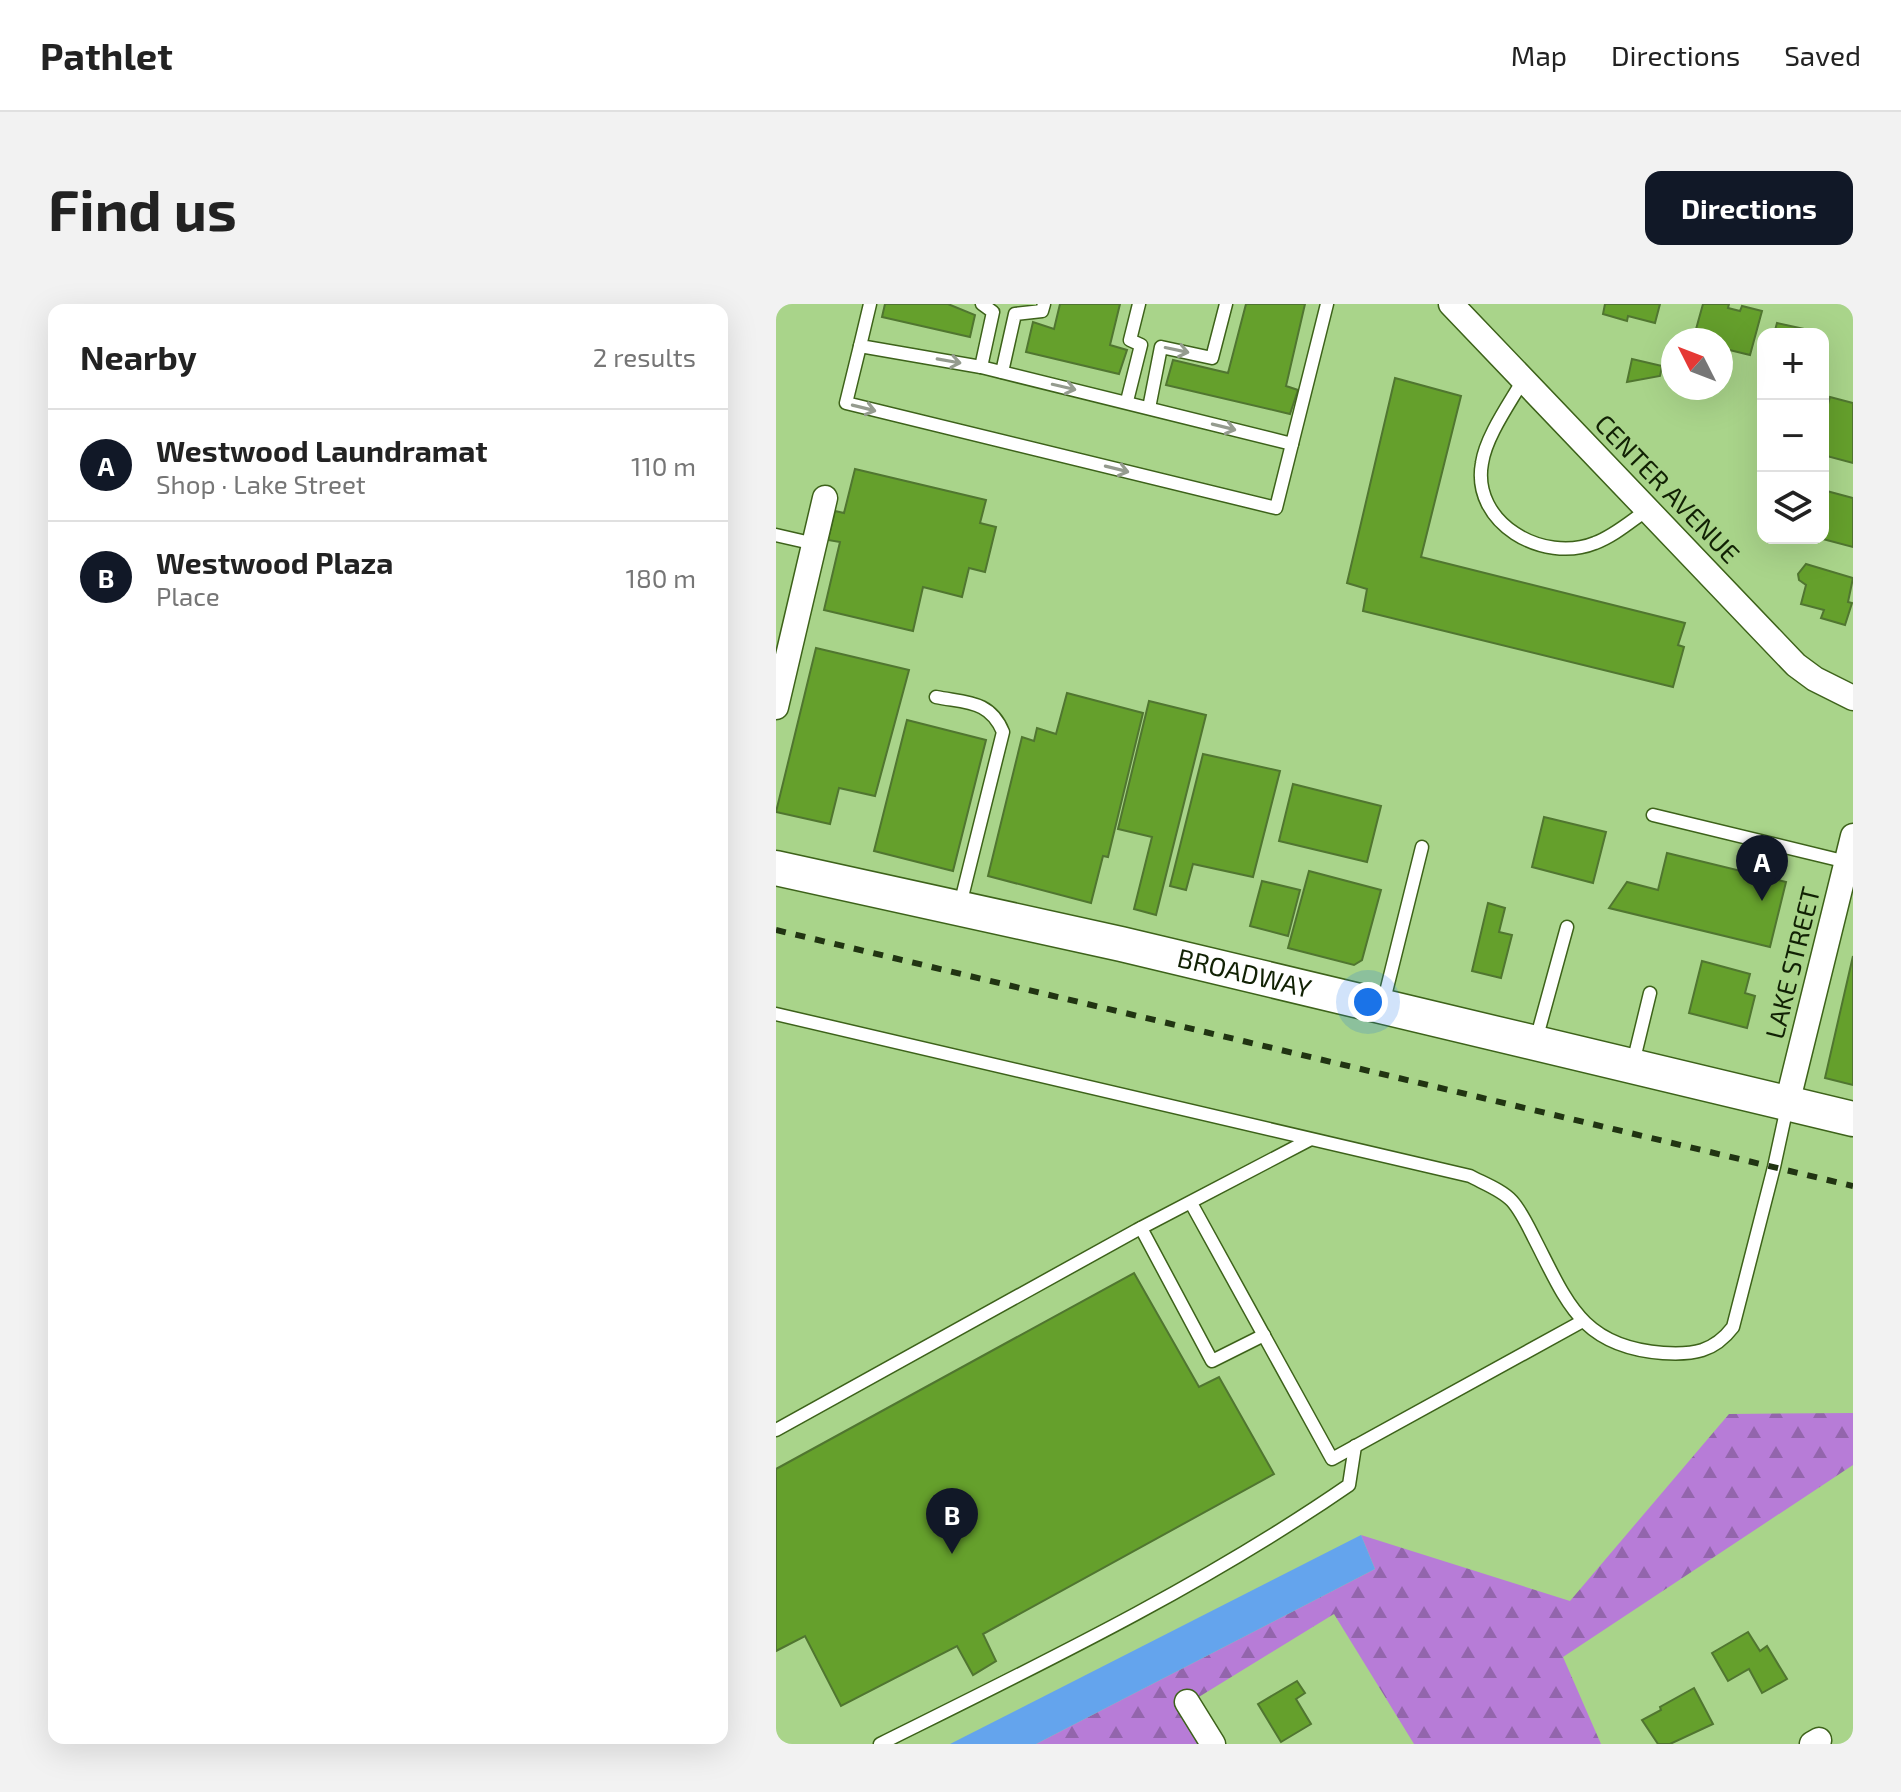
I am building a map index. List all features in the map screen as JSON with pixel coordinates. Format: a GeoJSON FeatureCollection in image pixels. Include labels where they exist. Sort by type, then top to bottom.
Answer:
{"type":"FeatureCollection","features":[{"type":"Feature","properties":{"kind":"street","name":"CENTER AVENUE"},"geometry":{"type":"LineString","coordinates":[[1451,304],[1796,665],[1815,679],[1853,698]]}},
{"type":"Feature","properties":{"kind":"street"},"geometry":{"type":"LineString","coordinates":[[776,707],[825,498]]}},
{"type":"Feature","properties":{"kind":"street","name":"LAKE STREET"},"geometry":{"type":"LineString","coordinates":[[1787,1104],[1853,836]]}},
{"type":"Feature","properties":{"kind":"street","name":"BROADWAY"},"geometry":{"type":"LineString","coordinates":[[776,868],[959,908],[1853,1119]]}},
{"type":"Feature","properties":{"kind":"street"},"geometry":{"type":"LineString","coordinates":[[1187,1702],[1213,1744]]}},
{"type":"Feature","properties":{"kind":"lane"},"geometry":{"type":"LineString","coordinates":[[870,304],[846,403],[1276,508],[1327,304]]}},
{"type":"Feature","properties":{"kind":"lane"},"geometry":{"type":"LineString","coordinates":[[981,367],[993,312],[982,304]]}},
{"type":"Feature","properties":{"kind":"lane"},"geometry":{"type":"LineString","coordinates":[[1002,372],[1015,314],[1042,311],[1044,304]]}},
{"type":"Feature","properties":{"kind":"lane"},"geometry":{"type":"LineString","coordinates":[[1127,401],[1141,345],[1130,340],[1139,304]]}},
{"type":"Feature","properties":{"kind":"lane"},"geometry":{"type":"LineString","coordinates":[[1149,408],[1161,347],[1212,358],[1226,304]]}},
{"type":"Feature","properties":{"kind":"lane"},"geometry":{"type":"LineString","coordinates":[[860,346],[981,367],[1292,444]]}},
{"type":"Feature","properties":{"kind":"lane"},"geometry":{"type":"LineString","coordinates":[[1523,380],[1500,419],[1482,459],[1480,477],[1486,499],[1500,523],[1521,539],[1568,549],[1594,544],[1647,510]]}},
{"type":"Feature","properties":{"kind":"lane"},"geometry":{"type":"LineString","coordinates":[[776,535],[815,544]]}},
{"type":"Feature","properties":{"kind":"lane"},"geometry":{"type":"LineString","coordinates":[[936,697],[985,707],[997,719],[1003,732],[959,908]]}},
{"type":"Feature","properties":{"kind":"lane"},"geometry":{"type":"LineString","coordinates":[[1653,815],[1847,862]]}},
{"type":"Feature","properties":{"kind":"lane"},"geometry":{"type":"LineString","coordinates":[[1383,1007],[1422,847]]}},
{"type":"Feature","properties":{"kind":"lane"},"geometry":{"type":"LineString","coordinates":[[1535,1043],[1567,927]]}},
{"type":"Feature","properties":{"kind":"lane"},"geometry":{"type":"LineString","coordinates":[[1632,1067],[1650,993]]}},
{"type":"Feature","properties":{"kind":"lane"},"geometry":{"type":"LineString","coordinates":[[776,1014],[1470,1176],[1511,1199],[1581,1322],[1606,1339],[1647,1352],[1694,1354],[1710,1349],[1724,1339],[1733,1327],[1787,1104]]}},
{"type":"Feature","properties":{"kind":"lane"},"geometry":{"type":"LineString","coordinates":[[776,1430],[1141,1228],[1309,1140]]}},
{"type":"Feature","properties":{"kind":"lane"},"geometry":{"type":"LineString","coordinates":[[1191,1203],[1332,1459],[1581,1322]]}},
{"type":"Feature","properties":{"kind":"lane"},"geometry":{"type":"LineString","coordinates":[[1141,1228],[1212,1361],[1264,1335]]}},
{"type":"Feature","properties":{"kind":"lane"},"geometry":{"type":"LineString","coordinates":[[880,1744],[1041,1664],[1282,1531],[1349,1485],[1355,1446]]}},
{"type":"Feature","properties":{"kind":"green space"},"geometry":{"type":"Polygon","coordinates":[[[1853,1413],[1853,1465],[1563,1657],[1601,1744],[1414,1744],[1334,1614],[1189,1703],[1210,1744],[1036,1744],[1375,1569],[1361,1535],[1570,1601],[1729,1414],[1853,1413]]]}},
{"type":"Feature","properties":{"kind":"water"},"geometry":{"type":"Polygon","coordinates":[[[1361,1535],[1375,1569],[1036,1744],[950,1744],[1361,1535]]]}},
{"type":"Feature","properties":{"kind":"building"},"geometry":{"type":"Polygon","coordinates":[[[885,304],[948,304],[975,315],[970,337],[882,317],[885,304]]]}},
{"type":"Feature","properties":{"kind":"building"},"geometry":{"type":"Polygon","coordinates":[[[1060,304],[1120,304],[1110,345],[1127,350],[1119,374],[1026,352],[1033,322],[1054,329],[1060,304]]]}},
{"type":"Feature","properties":{"kind":"building"},"geometry":{"type":"Polygon","coordinates":[[[1246,304],[1305,304],[1286,386],[1298,390],[1290,414],[1166,385],[1173,360],[1228,373],[1246,304]]]}},
{"type":"Feature","properties":{"kind":"building"},"geometry":{"type":"Polygon","coordinates":[[[1605,304],[1660,304],[1655,323],[1628,316],[1627,321],[1603,314],[1605,304]]]}},
{"type":"Feature","properties":{"kind":"building"},"geometry":{"type":"Polygon","coordinates":[[[1703,304],[1729,304],[1728,308],[1740,311],[1742,306],[1762,311],[1750,355],[1733,351],[1733,328],[1696,328],[1703,304]]]}},
{"type":"Feature","properties":{"kind":"building"},"geometry":{"type":"Polygon","coordinates":[[[1777,323],[1800,328],[1776,328],[1777,323]]]}},
{"type":"Feature","properties":{"kind":"building"},"geometry":{"type":"Polygon","coordinates":[[[1632,359],[1661,366],[1660,376],[1627,382],[1632,359]]]}},
{"type":"Feature","properties":{"kind":"building"},"geometry":{"type":"Polygon","coordinates":[[[1395,378],[1461,396],[1421,557],[1685,623],[1678,645],[1684,647],[1673,687],[1363,611],[1367,589],[1347,583],[1395,378]]]}},
{"type":"Feature","properties":{"kind":"building"},"geometry":{"type":"Polygon","coordinates":[[[1830,397],[1853,403],[1853,463],[1829,457],[1830,397]]]}},
{"type":"Feature","properties":{"kind":"building"},"geometry":{"type":"Polygon","coordinates":[[[855,469],[986,500],[980,523],[996,527],[985,572],[969,568],[962,597],[923,587],[913,631],[824,610],[840,542],[828,540],[835,511],[844,513],[855,469]]]}},
{"type":"Feature","properties":{"kind":"building"},"geometry":{"type":"Polygon","coordinates":[[[1829,492],[1853,498],[1853,547],[1829,541],[1829,492]]]}},
{"type":"Feature","properties":{"kind":"building"},"geometry":{"type":"Polygon","coordinates":[[[1806,564],[1853,578],[1848,602],[1852,603],[1845,625],[1821,618],[1824,610],[1801,604],[1806,585],[1799,580],[1798,574],[1806,564]]]}},
{"type":"Feature","properties":{"kind":"building"},"geometry":{"type":"Polygon","coordinates":[[[816,648],[909,670],[875,796],[839,788],[830,824],[776,812],[816,648]]]}},
{"type":"Feature","properties":{"kind":"building"},"geometry":{"type":"Polygon","coordinates":[[[1067,693],[1143,713],[1108,857],[1103,856],[1091,903],[988,876],[1022,737],[1034,741],[1037,728],[1056,734],[1067,693]]]}},
{"type":"Feature","properties":{"kind":"building"},"geometry":{"type":"Polygon","coordinates":[[[1149,701],[1206,715],[1156,915],[1134,909],[1152,837],[1118,829],[1149,701]]]}},
{"type":"Feature","properties":{"kind":"building"},"geometry":{"type":"Polygon","coordinates":[[[907,720],[986,740],[953,871],[874,851],[907,720]]]}},
{"type":"Feature","properties":{"kind":"building"},"geometry":{"type":"Polygon","coordinates":[[[1203,754],[1280,771],[1253,877],[1193,864],[1186,890],[1170,886],[1203,754]]]}},
{"type":"Feature","properties":{"kind":"building"},"geometry":{"type":"Polygon","coordinates":[[[1293,784],[1381,806],[1367,862],[1279,841],[1293,784]]]}},
{"type":"Feature","properties":{"kind":"building"},"geometry":{"type":"Polygon","coordinates":[[[1544,817],[1606,832],[1593,883],[1532,867],[1544,817]]]}},
{"type":"Feature","properties":{"kind":"building"},"geometry":{"type":"Polygon","coordinates":[[[1667,853],[1786,882],[1770,947],[1609,908],[1627,882],[1658,890],[1667,853]]]}},
{"type":"Feature","properties":{"kind":"building"},"geometry":{"type":"Polygon","coordinates":[[[1309,871],[1381,890],[1362,960],[1354,965],[1288,948],[1309,871]]]}},
{"type":"Feature","properties":{"kind":"building"},"geometry":{"type":"Polygon","coordinates":[[[1262,881],[1300,890],[1288,936],[1250,926],[1262,881]]]}},
{"type":"Feature","properties":{"kind":"building"},"geometry":{"type":"Polygon","coordinates":[[[1488,903],[1505,908],[1499,932],[1512,935],[1501,978],[1472,971],[1488,903]]]}},
{"type":"Feature","properties":{"kind":"building"},"geometry":{"type":"Polygon","coordinates":[[[1853,956],[1853,1085],[1825,1078],[1853,956]]]}},
{"type":"Feature","properties":{"kind":"building"},"geometry":{"type":"Polygon","coordinates":[[[1702,961],[1750,974],[1745,993],[1755,996],[1747,1028],[1689,1013],[1702,961]]]}},
{"type":"Feature","properties":{"kind":"building"},"geometry":{"type":"Polygon","coordinates":[[[1134,1273],[1199,1387],[1219,1377],[1274,1474],[983,1634],[996,1661],[973,1675],[957,1646],[841,1706],[805,1636],[776,1651],[776,1469],[1134,1273]]]}},
{"type":"Feature","properties":{"kind":"building"},"geometry":{"type":"Polygon","coordinates":[[[1748,1632],[1760,1651],[1767,1646],[1787,1679],[1762,1693],[1749,1669],[1728,1681],[1712,1653],[1748,1632]]]}},
{"type":"Feature","properties":{"kind":"building"},"geometry":{"type":"Polygon","coordinates":[[[1297,1681],[1305,1693],[1296,1699],[1311,1724],[1281,1742],[1258,1704],[1297,1681]]]}},
{"type":"Feature","properties":{"kind":"building"},"geometry":{"type":"Polygon","coordinates":[[[1694,1688],[1713,1724],[1670,1744],[1658,1744],[1642,1720],[1694,1688]]]}},
{"type":"Feature","properties":{"kind":"railway"},"geometry":{"type":"LineString","coordinates":[[776,930],[1853,1186]]}},
{"type":"Feature","properties":{"kind":"place","name":"Westwood Laundramat"},"geometry":{"type":"Point","coordinates":[1762,901]}},
{"type":"Feature","properties":{"kind":"place","name":"Westwood Plaza"},"geometry":{"type":"Point","coordinates":[952,1554]}}]}
